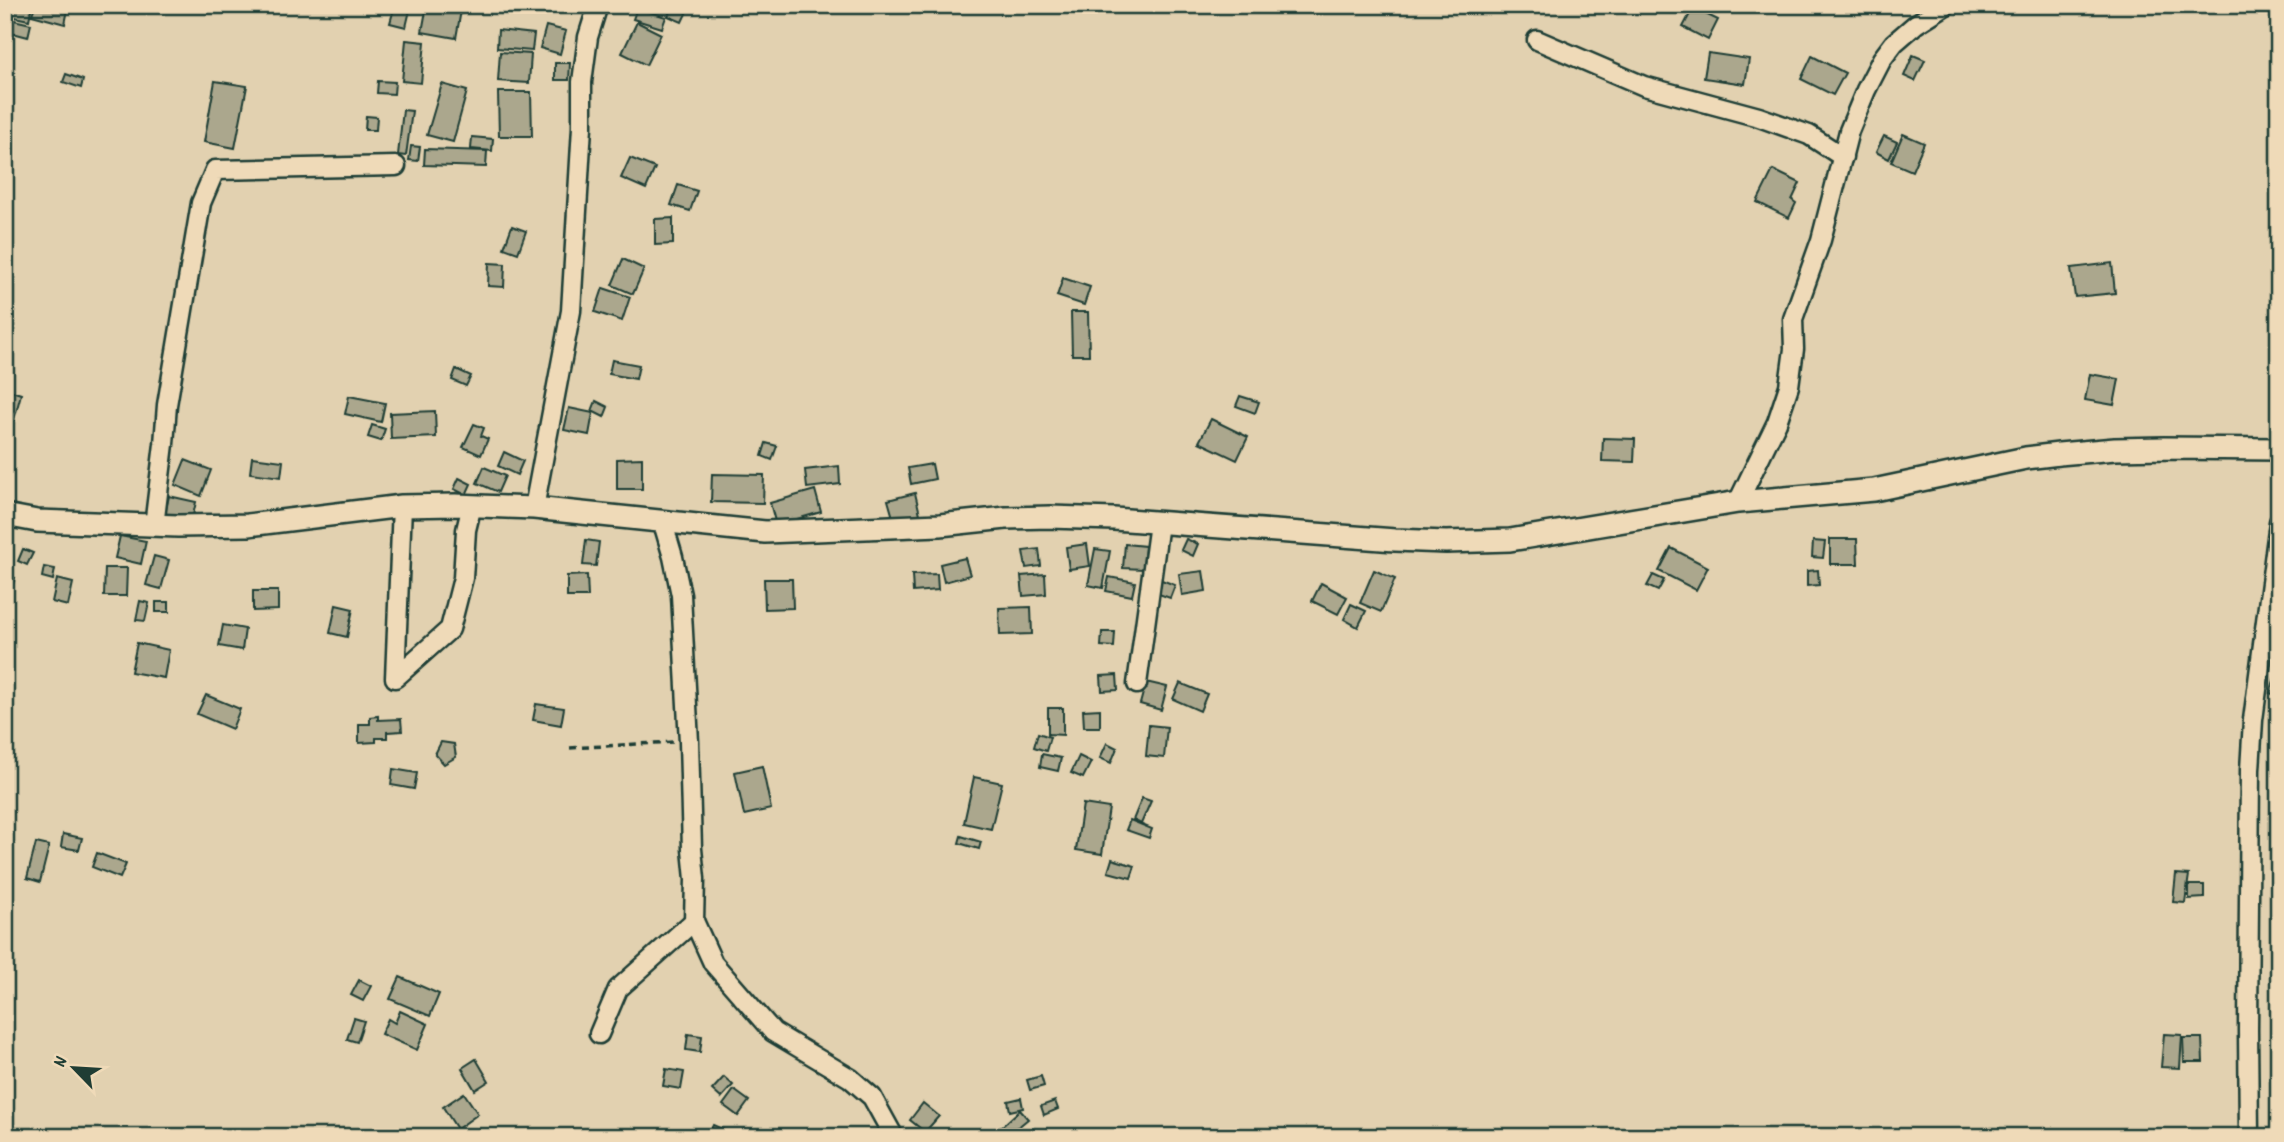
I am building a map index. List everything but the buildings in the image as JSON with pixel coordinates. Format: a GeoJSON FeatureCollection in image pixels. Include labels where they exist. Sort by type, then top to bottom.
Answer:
{"type":"FeatureCollection","features":[{"type":"Feature","properties":{"kind":"street"},"geometry":{"type":"LineString","coordinates":[[534,508],[571,311],[582,127],[582,82],[588,37],[598,5]]}},
{"type":"Feature","properties":{"kind":"street"},"geometry":{"type":"LineString","coordinates":[[1738,502],[1777,422],[1789,386],[1794,349],[1793,319],[1821,240],[1849,131],[1866,90],[1882,59],[1894,43],[1916,24],[1946,5]]}},
{"type":"Feature","properties":{"kind":"street"},"geometry":{"type":"LineString","coordinates":[[1537,40],[1644,86],[1759,117],[1809,135],[1843,158]]}},
{"type":"Feature","properties":{"kind":"street"},"geometry":{"type":"LineString","coordinates":[[154,526],[167,405],[194,244],[201,204],[215,170],[396,166]]}},
{"type":"Feature","properties":{"kind":"street"},"geometry":{"type":"LineString","coordinates":[[5,515],[37,521],[154,526],[247,524],[402,506],[472,505],[534,508],[765,532],[940,525],[1006,518],[1088,518],[1395,540],[1510,540],[1738,502],[1874,490],[2026,458],[2059,454],[2115,449],[2279,449]]}},
{"type":"Feature","properties":{"kind":"street"},"geometry":{"type":"LineString","coordinates":[[402,506],[395,678],[450,629],[463,578],[466,530],[472,505]]}},
{"type":"Feature","properties":{"kind":"street"},"geometry":{"type":"LineString","coordinates":[[2249,1137],[2250,770],[2253,720],[2279,522]]}},
{"type":"Feature","properties":{"kind":"street"},"geometry":{"type":"LineString","coordinates":[[663,523],[681,595],[695,879],[694,921],[713,963],[773,1032],[850,1078],[872,1097],[894,1137]]}},
{"type":"Feature","properties":{"kind":"street"},"geometry":{"type":"LineString","coordinates":[[1137,684],[1159,523]]}},
{"type":"Feature","properties":{"kind":"street"},"geometry":{"type":"LineString","coordinates":[[599,1034],[618,989],[694,921]]}},
{"type":"Feature","properties":{"kind":"path"},"geometry":{"type":"LineString","coordinates":[[570,748],[689,742]]}}]}
